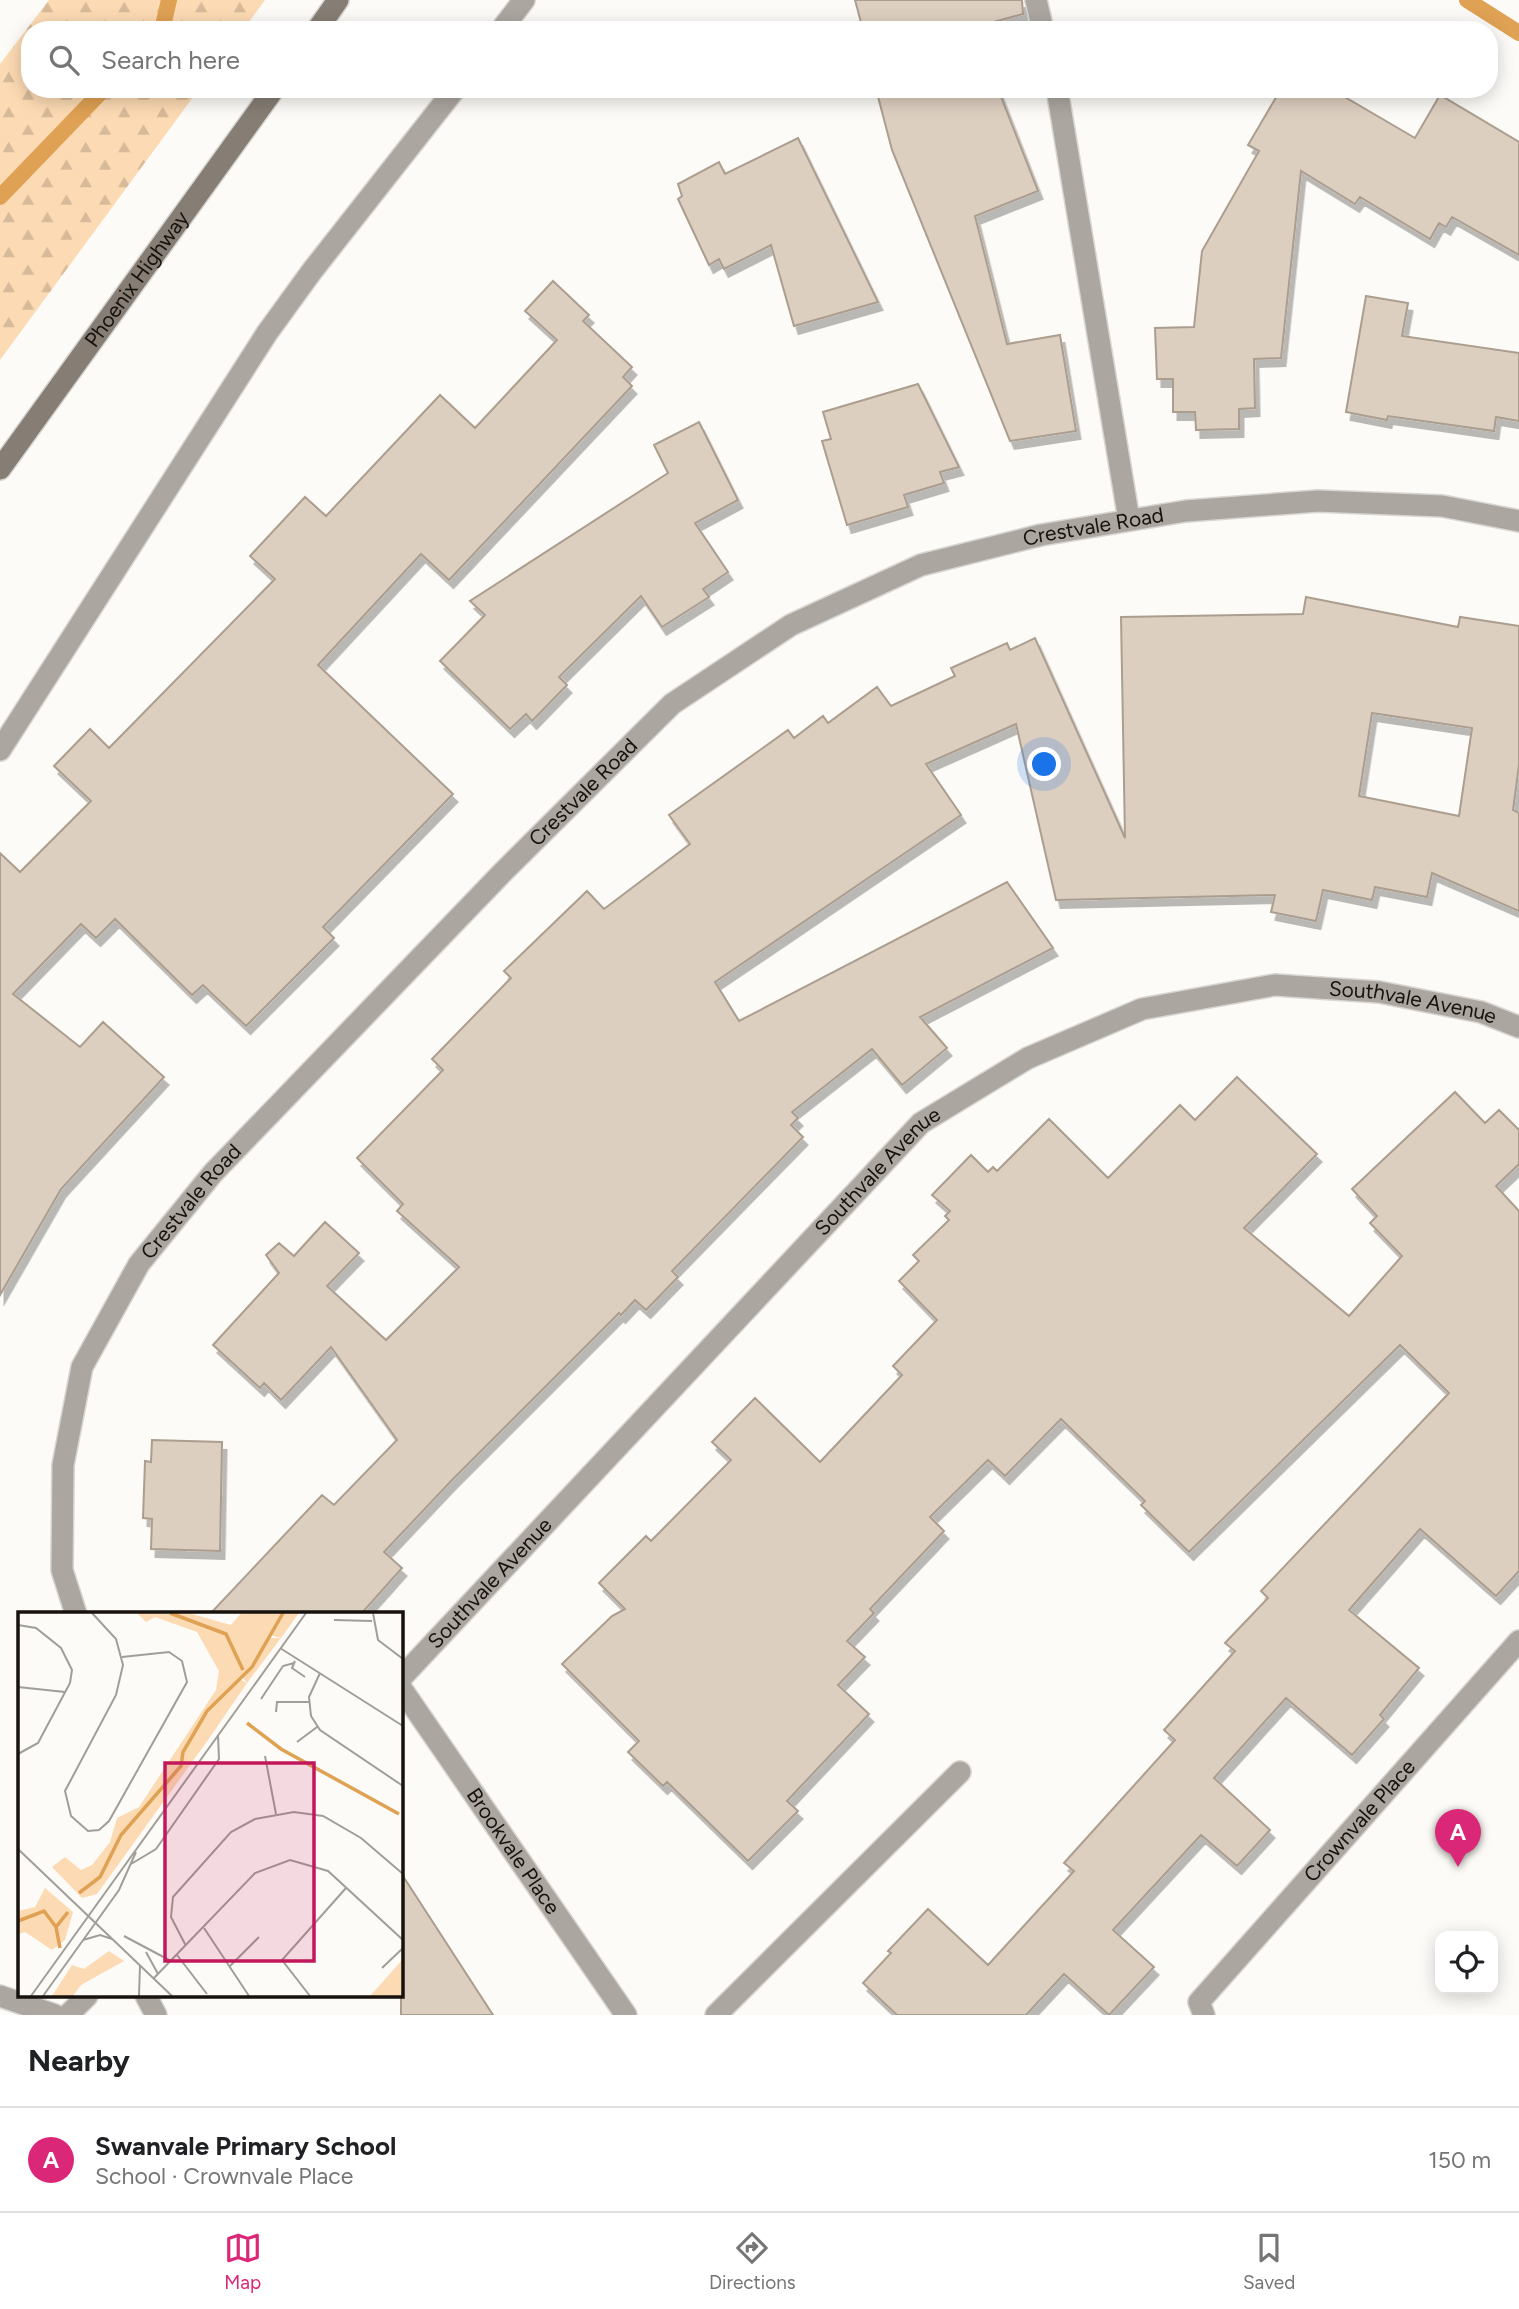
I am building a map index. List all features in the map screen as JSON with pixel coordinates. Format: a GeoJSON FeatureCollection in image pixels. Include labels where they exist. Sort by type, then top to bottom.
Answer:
{"type":"FeatureCollection","features":[{"type":"Feature","properties":{"kind":"main road"},"geometry":{"type":"LineString","coordinates":[[323,21],[338,0]]}},
{"type":"Feature","properties":{"kind":"main road","name":"Phoenix Highway"},"geometry":{"type":"LineString","coordinates":[[0,469],[268,98]]}},
{"type":"Feature","properties":{"kind":"street"},"geometry":{"type":"LineString","coordinates":[[507,21],[524,0]]}},
{"type":"Feature","properties":{"kind":"street"},"geometry":{"type":"LineString","coordinates":[[1036,0],[1041,21]]}},
{"type":"Feature","properties":{"kind":"street"},"geometry":{"type":"LineString","coordinates":[[0,750],[267,333],[312,271],[448,98]]}},
{"type":"Feature","properties":{"kind":"street"},"geometry":{"type":"LineString","coordinates":[[1059,98],[1129,520]]}},
{"type":"Feature","properties":{"kind":"street","name":"Crestvale Road"},"geometry":{"type":"LineString","coordinates":[[75,1612],[62,1570],[63,1465],[82,1367],[139,1264],[213,1173],[503,872],[671,704],[791,625],[921,565],[1041,535],[1186,511],[1318,501],[1442,506],[1519,521]]}},
{"type":"Feature","properties":{"kind":"street","name":"Southvale Avenue"},"geometry":{"type":"LineString","coordinates":[[402,1677],[921,1123],[1028,1058],[1142,1009],[1275,985],[1379,992],[1481,1012],[1519,1027]]}},
{"type":"Feature","properties":{"kind":"street","name":"Crownvale Place"},"geometry":{"type":"LineString","coordinates":[[1202,2008],[1519,1641]]}},
{"type":"Feature","properties":{"kind":"street","name":"Brookvale Place"},"geometry":{"type":"LineString","coordinates":[[402,1689],[626,2015]]}},
{"type":"Feature","properties":{"kind":"street"},"geometry":{"type":"LineString","coordinates":[[716,2015],[960,1772]]}},
{"type":"Feature","properties":{"kind":"street"},"geometry":{"type":"LineString","coordinates":[[0,1996],[55,2015]]}},
{"type":"Feature","properties":{"kind":"street"},"geometry":{"type":"LineString","coordinates":[[68,2015],[86,1997]]}},
{"type":"Feature","properties":{"kind":"street"},"geometry":{"type":"LineString","coordinates":[[147,1997],[156,2015]]}},
{"type":"Feature","properties":{"kind":"green space"},"geometry":{"type":"Polygon","coordinates":[[[49,0],[265,0],[250,21],[33,21],[49,0]]]}},
{"type":"Feature","properties":{"kind":"green space"},"geometry":{"type":"Polygon","coordinates":[[[21,37],[21,98],[192,98],[0,360],[0,64],[21,37]]]}},
{"type":"Feature","properties":{"kind":"building"},"geometry":{"type":"Polygon","coordinates":[[[855,0],[1022,0],[1023,14],[997,21],[861,21],[855,0]]]}},
{"type":"Feature","properties":{"kind":"building"},"geometry":{"type":"Polygon","coordinates":[[[878,98],[1002,98],[1038,191],[975,216],[1007,344],[1060,335],[1076,431],[1010,441],[892,150],[878,98]]]}},
{"type":"Feature","properties":{"kind":"building"},"geometry":{"type":"Polygon","coordinates":[[[1276,98],[1346,98],[1415,138],[1438,98],[1445,98],[1519,142],[1519,255],[1452,217],[1446,227],[1439,223],[1430,239],[1360,197],[1355,204],[1301,171],[1281,358],[1254,359],[1255,408],[1239,409],[1239,429],[1196,430],[1195,412],[1173,412],[1173,379],[1157,379],[1155,328],[1194,327],[1202,251],[1259,151],[1248,145],[1276,98]]]}},
{"type":"Feature","properties":{"kind":"building"},"geometry":{"type":"Polygon","coordinates":[[[798,138],[878,302],[794,326],[771,245],[724,269],[719,259],[709,265],[678,199],[682,196],[678,184],[719,162],[725,174],[798,138]]]}},
{"type":"Feature","properties":{"kind":"building"},"geometry":{"type":"Polygon","coordinates":[[[553,281],[589,315],[583,321],[632,367],[623,377],[632,386],[449,580],[421,554],[318,665],[453,794],[323,927],[334,938],[246,1026],[203,985],[192,995],[115,919],[96,938],[81,924],[13,994],[80,1047],[103,1022],[164,1077],[61,1189],[0,1295],[0,853],[20,872],[91,801],[54,766],[90,729],[109,748],[275,579],[250,556],[305,497],[326,516],[440,395],[475,428],[557,340],[525,311],[553,281]]]}},
{"type":"Feature","properties":{"kind":"building"},"geometry":{"type":"Polygon","coordinates":[[[1366,296],[1408,303],[1402,336],[1519,353],[1519,421],[1496,417],[1494,431],[1388,416],[1387,420],[1346,412],[1366,296]]]}},
{"type":"Feature","properties":{"kind":"building"},"geometry":{"type":"Polygon","coordinates":[[[918,384],[959,467],[940,472],[944,483],[904,495],[908,507],[847,525],[822,441],[831,439],[823,412],[918,384]]]}},
{"type":"Feature","properties":{"kind":"building"},"geometry":{"type":"Polygon","coordinates":[[[699,422],[738,500],[695,523],[728,572],[703,589],[709,597],[662,627],[641,596],[559,677],[567,685],[532,721],[526,714],[510,729],[440,661],[485,615],[470,601],[668,473],[654,445],[699,422]]]}},
{"type":"Feature","properties":{"kind":"building"},"geometry":{"type":"Polygon","coordinates":[[[1306,597],[1458,627],[1460,617],[1519,626],[1519,765],[1513,810],[1519,813],[1519,911],[1432,873],[1427,897],[1375,887],[1372,900],[1323,890],[1316,921],[1271,912],[1275,895],[1056,900],[1016,724],[926,764],[961,815],[715,982],[739,1021],[1007,882],[1053,948],[920,1017],[947,1048],[902,1085],[872,1049],[792,1112],[798,1118],[791,1125],[803,1137],[672,1271],[678,1277],[646,1310],[635,1300],[621,1315],[619,1313],[384,1552],[402,1568],[363,1612],[212,1612],[322,1495],[334,1505],[397,1440],[331,1347],[281,1400],[264,1383],[260,1388],[213,1345],[279,1273],[266,1255],[279,1243],[294,1256],[325,1222],[359,1253],[327,1286],[386,1340],[459,1267],[397,1211],[403,1204],[357,1158],[443,1070],[432,1059],[511,978],[504,971],[587,891],[604,909],[690,844],[669,815],[788,730],[794,738],[823,716],[828,723],[877,687],[891,706],[955,676],[951,668],[1007,643],[1010,650],[1035,638],[1125,838],[1121,617],[1303,614],[1306,597]],[[1372,713],[1359,796],[1459,816],[1472,728],[1372,713]]]}},
{"type":"Feature","properties":{"kind":"building"},"geometry":{"type":"Polygon","coordinates":[[[1237,1077],[1317,1154],[1244,1228],[1349,1316],[1402,1256],[1370,1223],[1377,1216],[1352,1189],[1455,1092],[1485,1123],[1499,1110],[1519,1130],[1519,1164],[1496,1186],[1519,1211],[1519,1571],[1496,1596],[1420,1529],[1349,1610],[1419,1668],[1380,1715],[1384,1719],[1352,1755],[1286,1698],[1214,1778],[1270,1830],[1237,1866],[1201,1835],[1113,1930],[1154,1967],[1109,2015],[1064,1974],[1026,2015],[897,2015],[863,1983],[891,1953],[888,1951],[928,1909],[988,1965],[1074,1871],[1064,1863],[1175,1740],[1164,1730],[1235,1651],[1225,1643],[1268,1598],[1261,1591],[1449,1393],[1400,1345],[1189,1552],[1141,1505],[1145,1501],[1061,1419],[1005,1476],[988,1460],[930,1517],[944,1531],[870,1609],[874,1613],[847,1641],[865,1657],[838,1685],[869,1714],[787,1801],[798,1811],[748,1861],[667,1782],[663,1786],[628,1752],[639,1741],[562,1664],[612,1616],[625,1609],[599,1583],[646,1536],[651,1541],[731,1460],[712,1442],[755,1398],[820,1462],[902,1375],[893,1366],[937,1320],[899,1281],[919,1261],[913,1255],[949,1220],[945,1216],[950,1211],[932,1195],[971,1155],[988,1172],[993,1167],[997,1171],[1049,1119],[1108,1178],[1180,1105],[1195,1120],[1237,1077]]]}},
{"type":"Feature","properties":{"kind":"building"},"geometry":{"type":"Polygon","coordinates":[[[152,1440],[222,1442],[220,1551],[151,1549],[152,1519],[143,1518],[145,1461],[151,1462],[152,1440]]]}},
{"type":"Feature","properties":{"kind":"building"},"geometry":{"type":"Polygon","coordinates":[[[402,1875],[493,2015],[401,2015],[402,1997],[402,1875]]]}},
{"type":"Feature","properties":{"kind":"waterway"},"geometry":{"type":"LineString","coordinates":[[164,21],[169,0]]}},
{"type":"Feature","properties":{"kind":"waterway"},"geometry":{"type":"LineString","coordinates":[[1467,0],[1519,33]]}},
{"type":"Feature","properties":{"kind":"waterway"},"geometry":{"type":"LineString","coordinates":[[0,197],[95,98]]}},
{"type":"Feature","properties":{"kind":"place","name":"Swanvale Primary School"},"geometry":{"type":"Point","coordinates":[1458,1867]}}]}
